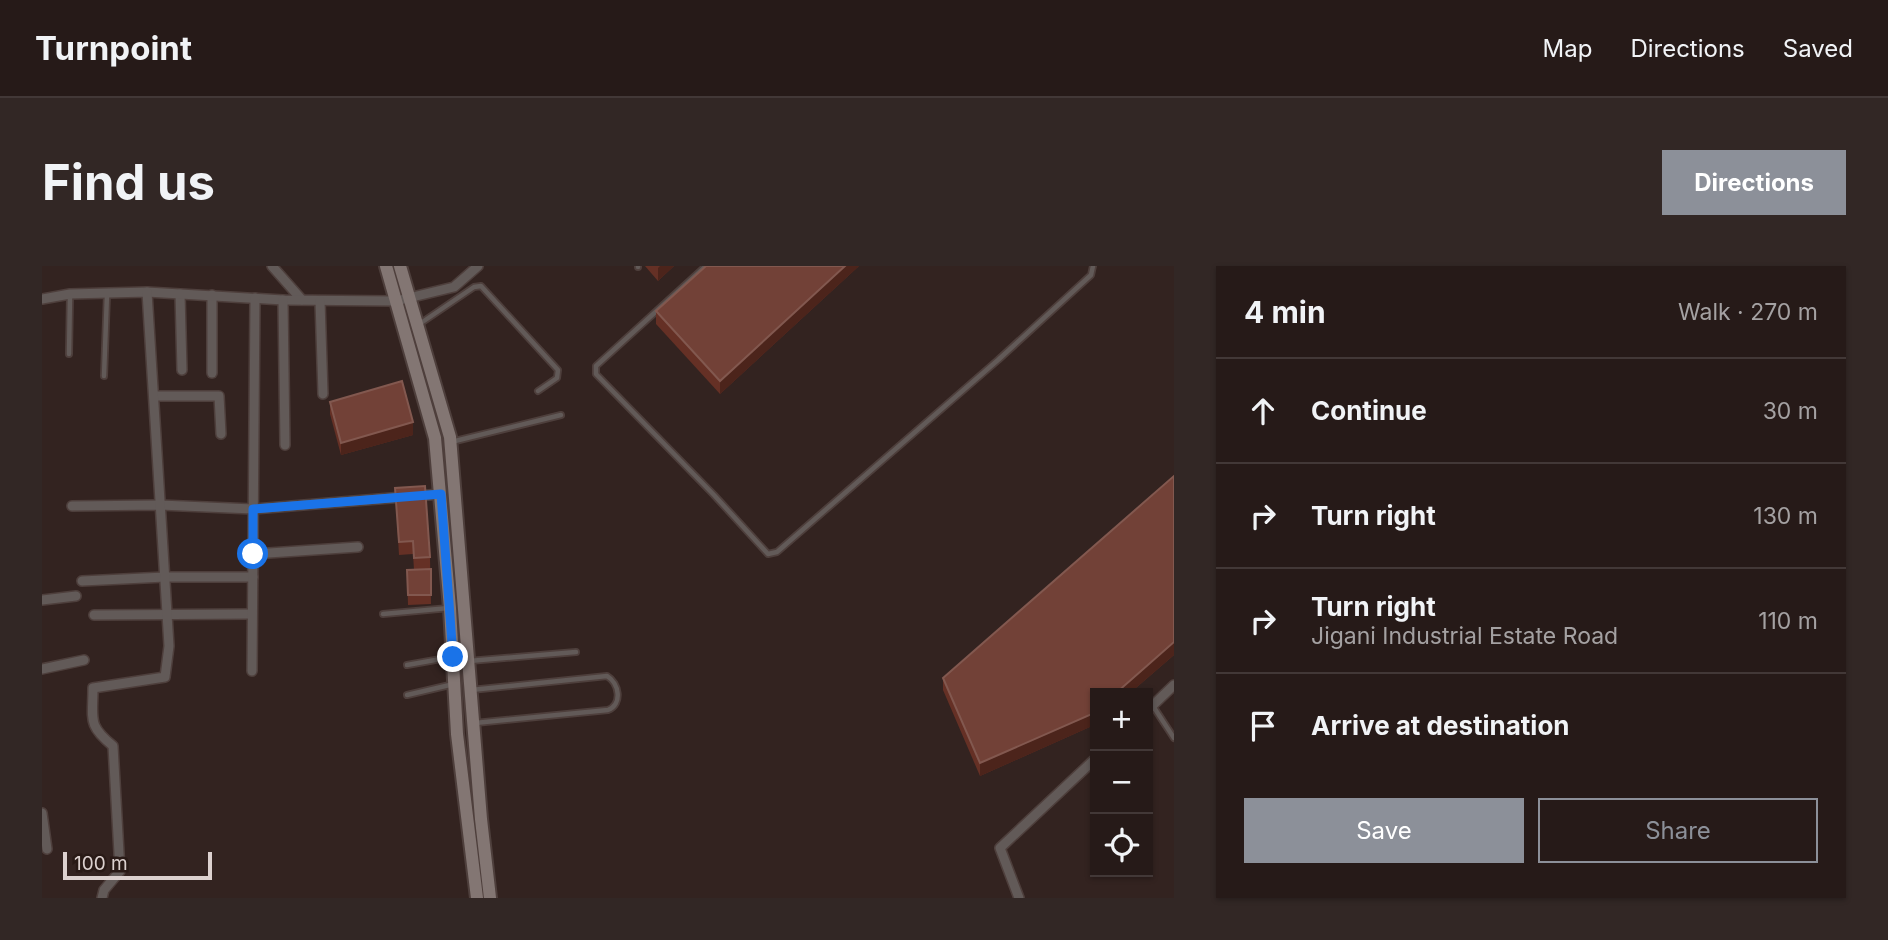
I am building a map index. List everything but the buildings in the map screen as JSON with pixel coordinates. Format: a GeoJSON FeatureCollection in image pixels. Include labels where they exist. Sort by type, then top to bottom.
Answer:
{"type":"FeatureCollection","features":[{"type":"Feature","properties":{"kind":"main road"},"geometry":{"type":"LineString","coordinates":[[386,266],[417,325],[450,442],[490,898]]}},
{"type":"Feature","properties":{"kind":"main road"},"geometry":{"type":"LineString","coordinates":[[400,266],[402,299],[435,438],[450,608],[457,734],[477,898]]}},
{"type":"Feature","properties":{"kind":"street"},"geometry":{"type":"LineString","coordinates":[[272,266],[302,300]]}},
{"type":"Feature","properties":{"kind":"street"},"geometry":{"type":"LineString","coordinates":[[42,299],[70,294],[147,292],[320,301],[402,299],[454,287],[478,266]]}},
{"type":"Feature","properties":{"kind":"street"},"geometry":{"type":"LineString","coordinates":[[102,898],[104,890],[120,871],[113,746],[98,734],[93,726],[93,688],[165,677],[169,646],[147,292]]}},
{"type":"Feature","properties":{"kind":"street"},"geometry":{"type":"LineString","coordinates":[[180,294],[182,370]]}},
{"type":"Feature","properties":{"kind":"street"},"geometry":{"type":"LineString","coordinates":[[212,296],[212,373]]}},
{"type":"Feature","properties":{"kind":"street"},"geometry":{"type":"LineString","coordinates":[[252,671],[255,298]]}},
{"type":"Feature","properties":{"kind":"street"},"geometry":{"type":"LineString","coordinates":[[284,300],[285,445]]}},
{"type":"Feature","properties":{"kind":"street"},"geometry":{"type":"LineString","coordinates":[[320,301],[323,394]]}},
{"type":"Feature","properties":{"kind":"street"},"geometry":{"type":"LineString","coordinates":[[154,396],[219,396],[221,434]]}},
{"type":"Feature","properties":{"kind":"street"},"geometry":{"type":"LineString","coordinates":[[72,506],[160,505],[253,509],[441,494]]}},
{"type":"Feature","properties":{"kind":"street"},"geometry":{"type":"LineString","coordinates":[[253,554],[358,547]]}},
{"type":"Feature","properties":{"kind":"street"},"geometry":{"type":"LineString","coordinates":[[82,581],[165,577],[253,578]]}},
{"type":"Feature","properties":{"kind":"street"},"geometry":{"type":"LineString","coordinates":[[42,600],[76,596]]}},
{"type":"Feature","properties":{"kind":"street"},"geometry":{"type":"LineString","coordinates":[[94,615],[253,614]]}},
{"type":"Feature","properties":{"kind":"street"},"geometry":{"type":"LineString","coordinates":[[42,669],[84,660]]}},
{"type":"Feature","properties":{"kind":"street"},"geometry":{"type":"LineString","coordinates":[[1153,705],[1174,685]]}},
{"type":"Feature","properties":{"kind":"street"},"geometry":{"type":"LineString","coordinates":[[1019,898],[1000,848],[1090,764]]}},
{"type":"Feature","properties":{"kind":"street"},"geometry":{"type":"LineString","coordinates":[[42,813],[47,849]]}},
{"type":"Feature","properties":{"kind":"lane"},"geometry":{"type":"LineString","coordinates":[[705,266],[596,366],[596,374],[768,554],[777,552],[998,360],[1091,275],[1093,266]]}},
{"type":"Feature","properties":{"kind":"lane"},"geometry":{"type":"LineString","coordinates":[[466,277],[474,287]]}},
{"type":"Feature","properties":{"kind":"lane"},"geometry":{"type":"LineString","coordinates":[[417,325],[474,287],[481,286],[558,370],[557,378],[538,391]]}},
{"type":"Feature","properties":{"kind":"lane"},"geometry":{"type":"LineString","coordinates":[[104,376],[107,293]]}},
{"type":"Feature","properties":{"kind":"lane"},"geometry":{"type":"LineString","coordinates":[[69,354],[70,294]]}},
{"type":"Feature","properties":{"kind":"lane"},"geometry":{"type":"LineString","coordinates":[[450,442],[561,415]]}},
{"type":"Feature","properties":{"kind":"lane"},"geometry":{"type":"LineString","coordinates":[[383,614],[450,608]]}},
{"type":"Feature","properties":{"kind":"lane"},"geometry":{"type":"LineString","coordinates":[[468,661],[576,652]]}},
{"type":"Feature","properties":{"kind":"lane"},"geometry":{"type":"LineString","coordinates":[[407,665],[453,657]]}},
{"type":"Feature","properties":{"kind":"lane"},"geometry":{"type":"LineString","coordinates":[[470,690],[607,676],[614,681],[618,697],[616,705],[608,710],[473,723]]}},
{"type":"Feature","properties":{"kind":"lane"},"geometry":{"type":"LineString","coordinates":[[407,695],[455,684]]}},
{"type":"Feature","properties":{"kind":"lane"},"geometry":{"type":"LineString","coordinates":[[1153,712],[1174,738]]}},
{"type":"Feature","properties":{"kind":"route"},"geometry":{"type":"LineString","coordinates":[[253,554],[253,509],[441,494],[453,657]]}}]}
